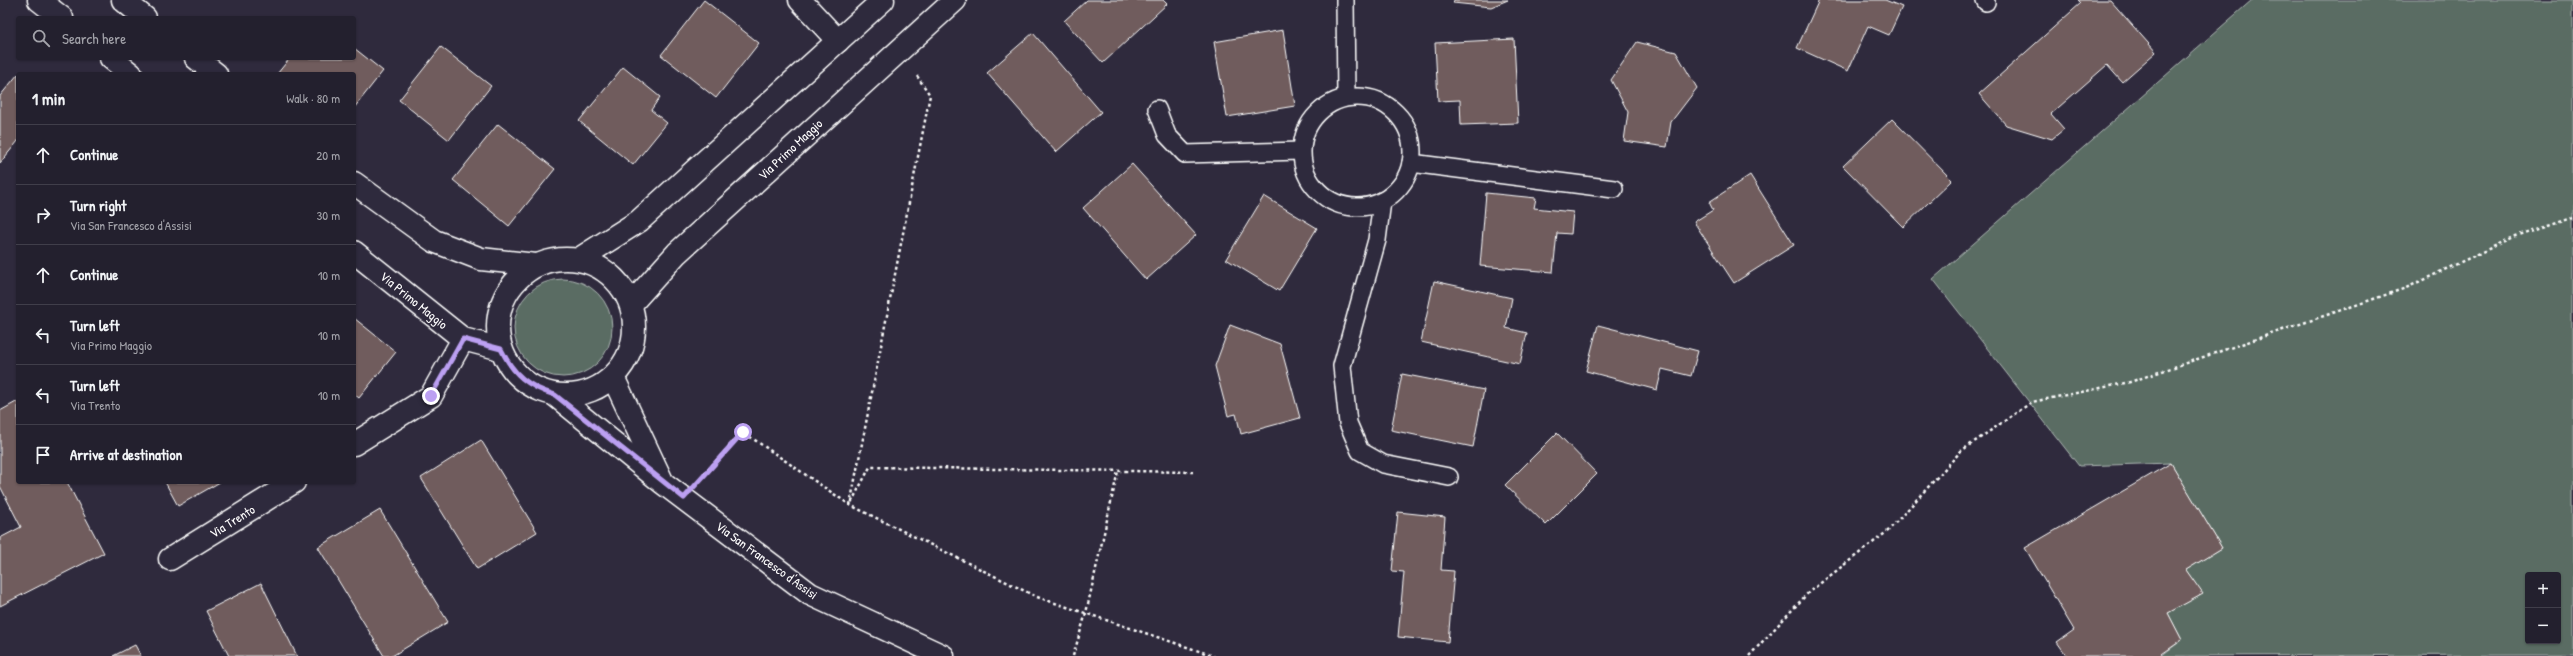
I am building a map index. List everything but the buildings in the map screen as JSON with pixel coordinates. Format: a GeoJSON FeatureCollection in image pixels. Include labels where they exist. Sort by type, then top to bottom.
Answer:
{"type":"FeatureCollection","features":[{"type":"Feature","properties":{"kind":"street"},"geometry":{"type":"LineString","coordinates":[[39,0],[59,16]]}},
{"type":"Feature","properties":{"kind":"street"},"geometry":{"type":"LineString","coordinates":[[122,0],[142,16]]}},
{"type":"Feature","properties":{"kind":"street"},"geometry":{"type":"LineString","coordinates":[[800,0],[838,41]]}},
{"type":"Feature","properties":{"kind":"street"},"geometry":{"type":"LineString","coordinates":[[579,259],[639,221],[883,0]]}},
{"type":"Feature","properties":{"kind":"street","name":"Via Primo Maggio"},"geometry":{"type":"LineString","coordinates":[[631,304],[677,253],[898,50],[955,0]]}},
{"type":"Feature","properties":{"kind":"street"},"geometry":{"type":"LineString","coordinates":[[114,60],[130,72]]}},
{"type":"Feature","properties":{"kind":"street"},"geometry":{"type":"LineString","coordinates":[[198,60],[214,72]]}},
{"type":"Feature","properties":{"kind":"street"},"geometry":{"type":"LineString","coordinates":[[356,184],[434,241],[481,259],[536,265]]}},
{"type":"Feature","properties":{"kind":"street","name":"Via Primo Maggio"},"geometry":{"type":"LineString","coordinates":[[356,254],[463,339],[501,349]]}},
{"type":"Feature","properties":{"kind":"street"},"geometry":{"type":"LineString","coordinates":[[557,259],[579,259],[601,268],[619,283],[631,304],[634,323],[633,343],[626,362],[613,377],[596,389],[576,395],[555,395],[537,390],[522,379],[509,366],[501,349],[497,330],[499,310],[507,292],[519,276],[536,265],[557,259]]}},
{"type":"Feature","properties":{"kind":"street"},"geometry":{"type":"LineString","coordinates":[[356,443],[431,396],[463,339]]}},
{"type":"Feature","properties":{"kind":"street","name":"Via San Francesco d'Assisi"},"geometry":{"type":"LineString","coordinates":[[613,377],[663,483]]}},
{"type":"Feature","properties":{"kind":"street","name":"Via San Francesco d'Assisi"},"geometry":{"type":"LineString","coordinates":[[555,395],[663,483],[810,594],[943,656]]}},
{"type":"Feature","properties":{"kind":"street","name":"Via Trento"},"geometry":{"type":"LineString","coordinates":[[170,560],[291,484]]}},
{"type":"Feature","properties":{"kind":"lane"},"geometry":{"type":"LineString","coordinates":[[1345,0],[1346,97]]}},
{"type":"Feature","properties":{"kind":"lane"},"geometry":{"type":"LineString","coordinates":[[1346,97],[1364,97],[1382,102],[1396,113],[1406,127],[1412,145],[1411,163],[1405,179],[1395,191],[1382,201],[1364,206],[1345,206],[1328,199],[1310,181],[1304,170],[1301,151],[1304,132],[1314,116],[1328,104],[1346,97]]}},
{"type":"Feature","properties":{"kind":"lane"},"geometry":{"type":"LineString","coordinates":[[1157,109],[1167,135],[1186,154],[1301,151]]}},
{"type":"Feature","properties":{"kind":"lane"},"geometry":{"type":"LineString","coordinates":[[1411,163],[1614,189]]}},
{"type":"Feature","properties":{"kind":"lane"},"geometry":{"type":"LineString","coordinates":[[1382,201],[1377,240],[1342,366],[1348,423],[1360,452],[1383,464],[1449,476]]}},
{"type":"Feature","properties":{"kind":"path"},"geometry":{"type":"LineString","coordinates":[[850,505],[930,95],[898,50]]}},
{"type":"Feature","properties":{"kind":"path"},"geometry":{"type":"LineString","coordinates":[[1749,656],[1809,592],[1888,531],[1961,451],[2032,402],[2130,382],[2392,293],[2516,236],[2573,217]]}},
{"type":"Feature","properties":{"kind":"path"},"geometry":{"type":"LineString","coordinates":[[684,498],[743,432],[850,505],[1037,597],[1214,656]]}},
{"type":"Feature","properties":{"kind":"path"},"geometry":{"type":"LineString","coordinates":[[850,505],[870,467],[1193,472]]}},
{"type":"Feature","properties":{"kind":"path"},"geometry":{"type":"LineString","coordinates":[[1073,656],[1086,613],[1118,471]]}},
{"type":"Feature","properties":{"kind":"green space"},"geometry":{"type":"Polygon","coordinates":[[[2252,0],[2573,0],[2573,655],[2161,656],[2182,640],[2168,613],[2202,594],[2186,570],[2222,548],[2171,463],[2079,466],[1933,279],[2252,0]]]}},
{"type":"Feature","properties":{"kind":"green space"},"geometry":{"type":"Polygon","coordinates":[[[563,279],[582,283],[598,293],[608,309],[612,328],[608,347],[598,363],[582,373],[563,377],[544,373],[528,363],[518,347],[514,328],[518,309],[528,293],[544,283],[563,279]]]}},
{"type":"Feature","properties":{"kind":"route"},"geometry":{"type":"LineString","coordinates":[[431,396],[463,339],[501,349],[509,366],[522,379],[537,390],[555,395],[663,483],[684,498],[743,432]]}}]}
